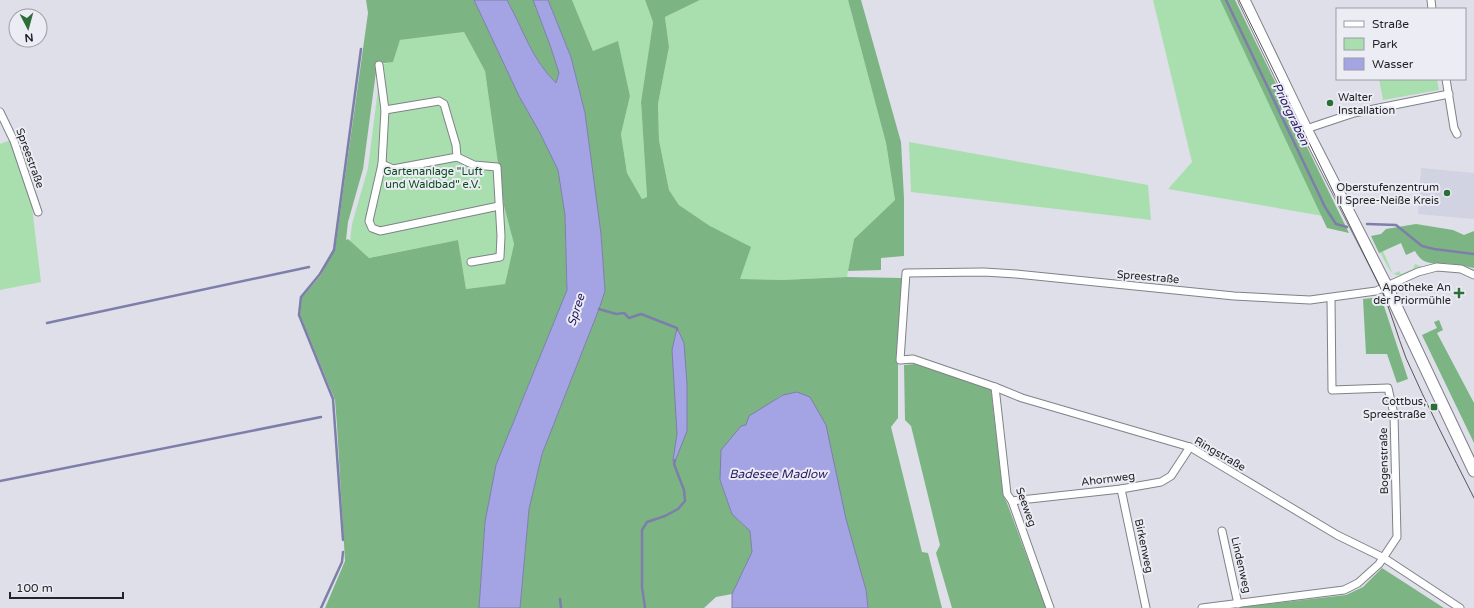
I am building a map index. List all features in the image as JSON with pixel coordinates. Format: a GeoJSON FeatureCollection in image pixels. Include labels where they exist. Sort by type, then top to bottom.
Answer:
{"type":"FeatureCollection","features":[{"type":"Feature","properties":{"kind":"main road"},"geometry":{"type":"LineString","coordinates":[[1244,0],[1306,129],[1387,286],[1471,458],[1474,471]]}},
{"type":"Feature","properties":{"kind":"street"},"geometry":{"type":"LineString","coordinates":[[379,65],[385,110],[382,164],[369,221],[372,228],[380,231],[498,206]]}},
{"type":"Feature","properties":{"kind":"street"},"geometry":{"type":"LineString","coordinates":[[1446,80],[1457,134]]}},
{"type":"Feature","properties":{"kind":"street"},"geometry":{"type":"LineString","coordinates":[[1306,129],[1354,113],[1449,94]]}},
{"type":"Feature","properties":{"kind":"street"},"geometry":{"type":"LineString","coordinates":[[385,110],[439,101],[444,104],[456,145],[457,157]]}},
{"type":"Feature","properties":{"kind":"street","name":"Spreestraße"},"geometry":{"type":"LineString","coordinates":[[0,112],[14,141],[38,212]]}},
{"type":"Feature","properties":{"kind":"street"},"geometry":{"type":"LineString","coordinates":[[382,164],[393,169],[457,157],[474,165],[497,167],[498,206],[501,236],[500,258],[471,262]]}},
{"type":"Feature","properties":{"kind":"street","name":"Spreestraße"},"geometry":{"type":"LineString","coordinates":[[900,360],[906,273],[984,272],[1240,296],[1310,300],[1376,291],[1418,272],[1438,267],[1461,268],[1474,275]]}},
{"type":"Feature","properties":{"kind":"street","name":"Bogenstraße"},"geometry":{"type":"LineString","coordinates":[[1331,298],[1332,390],[1388,388],[1394,414],[1397,537],[1384,558]]}},
{"type":"Feature","properties":{"kind":"street","name":"Ringstraße"},"geometry":{"type":"LineString","coordinates":[[900,360],[913,359],[995,387],[1022,398],[1190,447],[1330,532],[1384,558],[1460,608]]}},
{"type":"Feature","properties":{"kind":"street","name":"Seeweg"},"geometry":{"type":"LineString","coordinates":[[995,387],[1007,494],[1012,501],[1050,608]]}},
{"type":"Feature","properties":{"kind":"street","name":"Ahornweg"},"geometry":{"type":"LineString","coordinates":[[1012,501],[1121,489],[1161,482],[1171,476],[1190,447]]}},
{"type":"Feature","properties":{"kind":"street","name":"Birkenweg"},"geometry":{"type":"LineString","coordinates":[[1121,489],[1146,608]]}},
{"type":"Feature","properties":{"kind":"street","name":"Lindenweg"},"geometry":{"type":"LineString","coordinates":[[1222,532],[1238,604]]}},
{"type":"Feature","properties":{"kind":"street"},"geometry":{"type":"LineString","coordinates":[[1202,608],[1344,590],[1358,583],[1384,558]]}},
{"type":"Feature","properties":{"kind":"shaded area","name":"Oberstufenzentrum II Spree-Neiße Kreis"},"geometry":{"type":"Polygon","coordinates":[[[1421,168],[1474,173],[1474,219],[1418,214],[1421,168]]]}},
{"type":"Feature","properties":{"kind":"green space"},"geometry":{"type":"Polygon","coordinates":[[[366,0],[474,0],[519,96],[540,133],[558,170],[565,215],[567,290],[496,465],[485,522],[479,608],[325,608],[345,561],[335,400],[300,315],[302,297],[321,275],[335,249],[368,13],[366,0]],[[464,32],[400,40],[393,62],[377,64],[362,177],[363,169],[348,222],[346,240],[348,239],[369,258],[458,240],[466,289],[505,284],[514,244],[504,206],[485,71],[464,32]]]}},
{"type":"Feature","properties":{"kind":"green space"},"geometry":{"type":"Polygon","coordinates":[[[507,0],[533,0],[559,73],[556,83],[547,74],[528,44],[507,0]]]}},
{"type":"Feature","properties":{"kind":"green space"},"geometry":{"type":"Polygon","coordinates":[[[548,0],[572,0],[593,51],[618,41],[630,96],[621,134],[627,173],[642,199],[647,197],[641,102],[653,22],[645,0],[700,0],[665,17],[669,47],[658,104],[659,140],[669,190],[679,205],[710,226],[751,247],[740,279],[782,280],[847,277],[902,278],[898,365],[898,418],[891,427],[922,552],[928,553],[942,608],[868,608],[866,590],[846,519],[782,395],[769,404],[746,426],[720,480],[732,514],[750,531],[752,552],[732,594],[716,597],[704,608],[520,608],[529,509],[542,454],[605,291],[601,234],[585,113],[571,57],[548,0]]]}},
{"type":"Feature","properties":{"kind":"green space"},"geometry":{"type":"Polygon","coordinates":[[[572,0],[645,0],[653,22],[641,102],[647,197],[642,199],[627,173],[621,134],[630,96],[618,42],[593,51],[572,0]]]}},
{"type":"Feature","properties":{"kind":"green space"},"geometry":{"type":"Polygon","coordinates":[[[700,0],[848,0],[886,143],[895,200],[854,239],[847,277],[782,280],[740,279],[710,226],[679,205],[669,190],[659,140],[658,104],[669,47],[665,17],[700,0]]]}},
{"type":"Feature","properties":{"kind":"green space"},"geometry":{"type":"Polygon","coordinates":[[[848,0],[861,0],[901,142],[904,198],[904,256],[881,258],[881,270],[848,271],[854,239],[895,200],[886,143],[848,0]]]}},
{"type":"Feature","properties":{"kind":"green space"},"geometry":{"type":"Polygon","coordinates":[[[1153,0],[1220,0],[1323,216],[1168,189],[1192,162],[1153,0]]]}},
{"type":"Feature","properties":{"kind":"green space"},"geometry":{"type":"Polygon","coordinates":[[[1220,0],[1235,0],[1349,233],[1327,228],[1220,0]]]}},
{"type":"Feature","properties":{"kind":"green space","name":"Gartenanlage \"Luft und Waldbad\" e.V."},"geometry":{"type":"Polygon","coordinates":[[[464,32],[485,71],[504,206],[514,244],[505,284],[466,289],[458,240],[368,258],[350,241],[352,224],[368,168],[381,65],[393,61],[400,40],[464,32]]]}},
{"type":"Feature","properties":{"kind":"green space"},"geometry":{"type":"Polygon","coordinates":[[[1379,80],[1437,80],[1439,90],[1383,100],[1379,80]]]}},
{"type":"Feature","properties":{"kind":"green space"},"geometry":{"type":"Polygon","coordinates":[[[11,140],[32,207],[41,282],[0,290],[0,144],[11,140]]]}},
{"type":"Feature","properties":{"kind":"green space"},"geometry":{"type":"Polygon","coordinates":[[[909,142],[1148,185],[1151,220],[911,192],[909,142]]]}},
{"type":"Feature","properties":{"kind":"green space"},"geometry":{"type":"Polygon","coordinates":[[[1416,224],[1453,230],[1464,235],[1474,231],[1474,268],[1452,264],[1426,262],[1422,260],[1415,251],[1406,255],[1401,243],[1379,253],[1371,236],[1381,234],[1386,229],[1416,224]]]}},
{"type":"Feature","properties":{"kind":"green space"},"geometry":{"type":"Polygon","coordinates":[[[1383,251],[1392,273],[1380,252],[1383,251]]]}},
{"type":"Feature","properties":{"kind":"green space"},"geometry":{"type":"Polygon","coordinates":[[[1415,264],[1422,267],[1405,274],[1396,275],[1394,274],[1399,271],[1401,274],[1413,269],[1415,264]]]}},
{"type":"Feature","properties":{"kind":"green space"},"geometry":{"type":"Polygon","coordinates":[[[1381,297],[1408,379],[1397,383],[1387,354],[1366,354],[1363,299],[1381,297]]]}},
{"type":"Feature","properties":{"kind":"green space"},"geometry":{"type":"Polygon","coordinates":[[[1439,320],[1443,330],[1437,333],[1474,403],[1474,443],[1422,335],[1437,328],[1434,322],[1439,320]]]}},
{"type":"Feature","properties":{"kind":"green space"},"geometry":{"type":"Polygon","coordinates":[[[915,364],[991,389],[1003,495],[1046,608],[952,608],[936,553],[940,545],[911,426],[905,420],[904,365],[915,364]]]}},
{"type":"Feature","properties":{"kind":"green space"},"geometry":{"type":"Polygon","coordinates":[[[1382,568],[1444,608],[1232,608],[1346,595],[1363,587],[1382,568]]]}},
{"type":"Feature","properties":{"kind":"water","name":"Spree"},"geometry":{"type":"Polygon","coordinates":[[[474,0],[507,0],[528,44],[540,64],[556,83],[559,73],[533,0],[548,0],[571,57],[585,113],[601,234],[605,291],[542,454],[529,509],[520,608],[479,608],[485,522],[496,465],[567,290],[565,215],[558,170],[540,133],[519,96],[474,0]]]}},
{"type":"Feature","properties":{"kind":"water"},"geometry":{"type":"Polygon","coordinates":[[[677,328],[684,343],[687,384],[687,431],[674,464],[673,460],[677,434],[672,350],[677,328]]]}},
{"type":"Feature","properties":{"kind":"water","name":"Badesee Madlow"},"geometry":{"type":"Polygon","coordinates":[[[797,392],[810,397],[826,425],[846,519],[866,590],[868,608],[732,608],[732,594],[752,552],[750,531],[732,514],[720,480],[721,450],[741,426],[746,425],[749,416],[783,395],[797,392]]]}},
{"type":"Feature","properties":{"kind":"waterway","name":"Priorgraben"},"geometry":{"type":"LineString","coordinates":[[1226,0],[1325,207],[1336,224],[1347,227]]}},
{"type":"Feature","properties":{"kind":"waterway"},"geometry":{"type":"LineString","coordinates":[[343,540],[333,399],[299,315],[301,297],[320,274],[334,250],[361,49]]}},
{"type":"Feature","properties":{"kind":"waterway","name":"Priorgraben"},"geometry":{"type":"LineString","coordinates":[[1367,224],[1396,225],[1422,246],[1474,254]]}},
{"type":"Feature","properties":{"kind":"waterway"},"geometry":{"type":"LineString","coordinates":[[47,323],[309,267]]}},
{"type":"Feature","properties":{"kind":"waterway"},"geometry":{"type":"LineString","coordinates":[[599,309],[616,314],[624,313],[629,318],[641,314],[677,328],[677,330]]}},
{"type":"Feature","properties":{"kind":"waterway"},"geometry":{"type":"LineString","coordinates":[[0,481],[321,417]]}},
{"type":"Feature","properties":{"kind":"waterway"},"geometry":{"type":"LineString","coordinates":[[645,608],[642,587],[642,530],[647,522],[665,516],[678,509],[685,501],[684,490],[674,464],[675,460]]}},
{"type":"Feature","properties":{"kind":"waterway"},"geometry":{"type":"LineString","coordinates":[[321,608],[342,562],[343,552]]}},
{"type":"Feature","properties":{"kind":"waterway"},"geometry":{"type":"LineString","coordinates":[[560,599],[561,608]]}},
{"type":"Feature","properties":{"kind":"tram line"},"geometry":{"type":"LineString","coordinates":[[1239,0],[1381,289],[1406,358],[1474,498]]}},
{"type":"Feature","properties":{"kind":"place","name":"Walter Installation"},"geometry":{"type":"Point","coordinates":[1330,103]}},
{"type":"Feature","properties":{"kind":"place","name":"Oberstufenzentrum II Spree-Neiße Kreis"},"geometry":{"type":"Point","coordinates":[1447,193]}},
{"type":"Feature","properties":{"kind":"place","name":"Apotheke An der Priormühle"},"geometry":{"type":"Point","coordinates":[1459,293]}},
{"type":"Feature","properties":{"kind":"place","name":"Cottbus, Spreestraße"},"geometry":{"type":"Point","coordinates":[1434,407]}}]}
